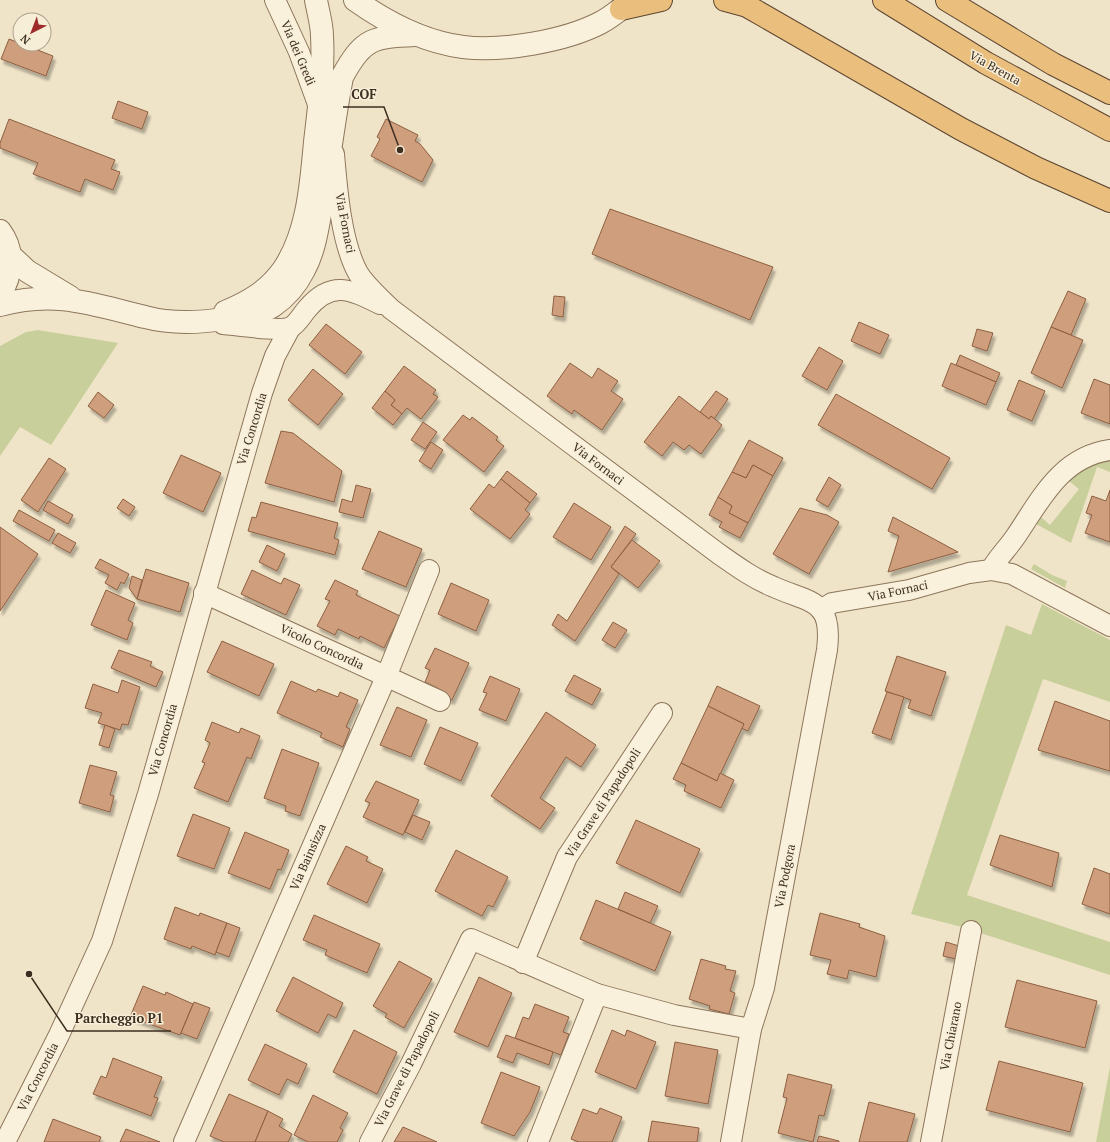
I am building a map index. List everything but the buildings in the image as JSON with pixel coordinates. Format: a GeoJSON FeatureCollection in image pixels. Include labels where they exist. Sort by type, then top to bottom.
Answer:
{"type":"FeatureCollection","features":[{"type":"Feature","properties":{"kind":"highway"},"geometry":{"type":"LineString","coordinates":[[626,5],[661,0]]}},
{"type":"Feature","properties":{"kind":"highway"},"geometry":{"type":"LineString","coordinates":[[725,0],[747,6],[961,129],[1036,168],[1110,201]]}},
{"type":"Feature","properties":{"kind":"highway","name":"Via Brenta"},"geometry":{"type":"LineString","coordinates":[[884,0],[986,63],[1110,130]]}},
{"type":"Feature","properties":{"kind":"highway"},"geometry":{"type":"LineString","coordinates":[[947,0],[1053,64],[1110,93]]}},
{"type":"Feature","properties":{"kind":"street","name":"Via dei Gredi"},"geometry":{"type":"LineString","coordinates":[[274,0],[299,52],[319,107]]}},
{"type":"Feature","properties":{"kind":"street"},"geometry":{"type":"LineString","coordinates":[[202,322],[246,303],[258,296],[274,282],[291,256],[303,224],[310,193],[319,107],[322,35],[316,0]]}},
{"type":"Feature","properties":{"kind":"street"},"geometry":{"type":"LineString","coordinates":[[355,0],[370,11],[417,35],[464,47],[511,47],[575,33],[600,23],[626,5]]}},
{"type":"Feature","properties":{"kind":"street"},"geometry":{"type":"LineString","coordinates":[[0,306],[17,301],[44,298],[73,299],[146,318],[185,323],[253,316],[278,302],[296,284],[305,269],[312,251],[318,226],[333,141],[342,77],[353,58],[367,42],[384,36],[417,35]]}},
{"type":"Feature","properties":{"kind":"street","name":"Via Fornaci"},"geometry":{"type":"LineString","coordinates":[[333,141],[345,240],[351,258],[362,278],[391,309],[719,554],[762,582],[810,600],[821,610],[832,602],[901,591],[969,573],[991,570],[1012,574],[1110,626]]}},
{"type":"Feature","properties":{"kind":"street"},"geometry":{"type":"LineString","coordinates":[[0,231],[4,237],[10,255],[10,270],[6,285],[0,295]]}},
{"type":"Feature","properties":{"kind":"street"},"geometry":{"type":"LineString","coordinates":[[10,255],[27,271],[73,299]]}},
{"type":"Feature","properties":{"kind":"street","name":"Via Concordia"},"geometry":{"type":"LineString","coordinates":[[5,1142],[59,1035],[102,941],[150,787],[262,393],[275,356],[290,328],[317,298],[326,292],[335,289],[355,292],[391,309]]}},
{"type":"Feature","properties":{"kind":"street"},"geometry":{"type":"LineString","coordinates":[[202,322],[280,329],[290,328]]}},
{"type":"Feature","properties":{"kind":"street"},"geometry":{"type":"LineString","coordinates":[[991,570],[1000,555],[1016,537],[1052,483],[1070,466],[1087,457],[1110,450]]}},
{"type":"Feature","properties":{"kind":"street","name":"Via Bainsizza"},"geometry":{"type":"LineString","coordinates":[[184,1142],[386,677],[430,570]]}},
{"type":"Feature","properties":{"kind":"street","name":"Vicolo Concordia"},"geometry":{"type":"LineString","coordinates":[[204,593],[440,701]]}},
{"type":"Feature","properties":{"kind":"street","name":"Via Podgora"},"geometry":{"type":"LineString","coordinates":[[731,1142],[751,1029],[764,988],[827,650],[828,625],[821,610]]}},
{"type":"Feature","properties":{"kind":"street","name":"Via Grave di Papadopoli"},"geometry":{"type":"LineString","coordinates":[[523,963],[567,857],[662,713]]}},
{"type":"Feature","properties":{"kind":"street","name":"Via Chiarano"},"geometry":{"type":"LineString","coordinates":[[931,1142],[971,931]]}},
{"type":"Feature","properties":{"kind":"street","name":"Via Grave di Papadopoli"},"geometry":{"type":"LineString","coordinates":[[370,1142],[411,1064],[471,939],[597,994],[674,1015],[751,1029]]}},
{"type":"Feature","properties":{"kind":"street"},"geometry":{"type":"LineString","coordinates":[[538,1142],[597,994]]}},
{"type":"Feature","properties":{"kind":"green space"},"geometry":{"type":"Polygon","coordinates":[[[38,330],[118,343],[51,445],[20,427],[0,456],[0,346],[26,332],[38,330]]]}},
{"type":"Feature","properties":{"kind":"green space"},"geometry":{"type":"Polygon","coordinates":[[[1110,460],[1110,472],[1097,467],[1071,543],[1036,524],[1041,517],[1050,525],[1079,489],[1069,481],[1088,468],[1110,460]]]}},
{"type":"Feature","properties":{"kind":"green space"},"geometry":{"type":"Polygon","coordinates":[[[1034,564],[1052,575],[1067,581],[1065,588],[1031,569],[1034,564]]]}},
{"type":"Feature","properties":{"kind":"green space"},"geometry":{"type":"Polygon","coordinates":[[[1042,604],[1110,640],[1110,702],[1043,679],[967,895],[1110,942],[1110,975],[962,927],[911,914],[1006,625],[1031,635],[1042,604]]]}},
{"type":"Feature","properties":{"kind":"green space"},"geometry":{"type":"Polygon","coordinates":[[[1110,1067],[1110,1142],[1096,1142],[1110,1067]]]}},
{"type":"Feature","properties":{"kind":"place","name":"COF"},"geometry":{"type":"Point","coordinates":[400,150]}},
{"type":"Feature","properties":{"kind":"place","name":"Parcheggio P1"},"geometry":{"type":"Point","coordinates":[29,974]}}]}
